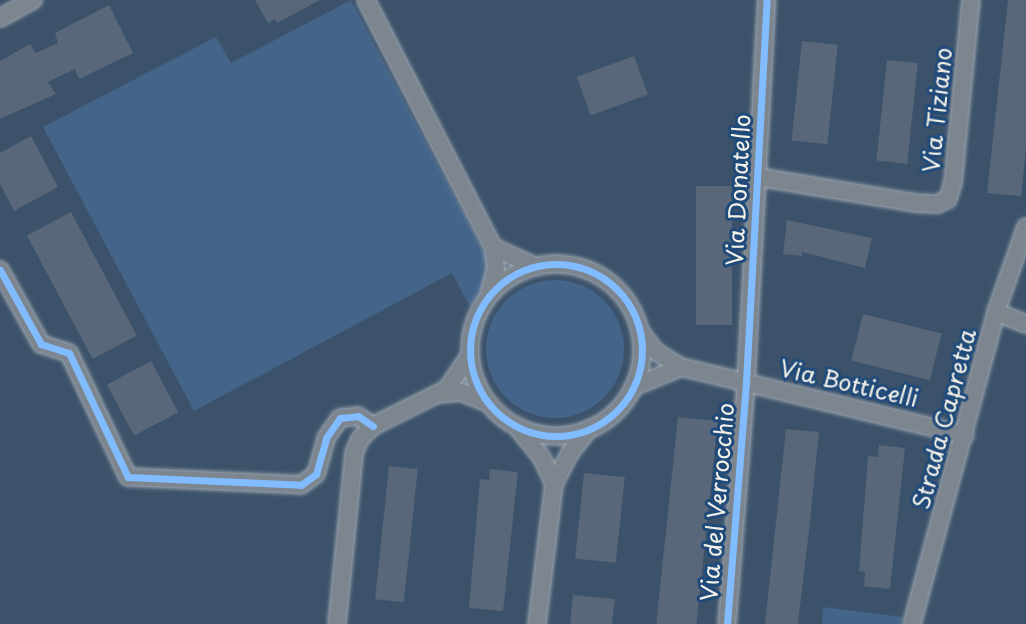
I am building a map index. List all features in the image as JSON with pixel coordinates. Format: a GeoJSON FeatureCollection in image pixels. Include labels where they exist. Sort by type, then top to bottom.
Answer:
{"type":"FeatureCollection","features":[{"type":"Feature","properties":{"kind":"street"},"geometry":{"type":"LineString","coordinates":[[0,18],[33,0]]}},
{"type":"Feature","properties":{"kind":"street"},"geometry":{"type":"LineString","coordinates":[[337,624],[354,453],[360,439],[373,426],[439,394],[460,374],[470,354],[474,325],[487,299],[496,268],[493,247],[366,0]]}},
{"type":"Feature","properties":{"kind":"street","name":"Via Donatello"},"geometry":{"type":"LineString","coordinates":[[746,382],[766,0]]}},
{"type":"Feature","properties":{"kind":"street","name":"Via Tiziano"},"geometry":{"type":"LineString","coordinates":[[758,177],[915,203],[937,204],[948,199],[953,183],[971,0]]}},
{"type":"Feature","properties":{"kind":"street","name":"Strada Capretta"},"geometry":{"type":"LineString","coordinates":[[912,624],[996,312],[1026,227]]}},
{"type":"Feature","properties":{"kind":"street"},"geometry":{"type":"LineString","coordinates":[[493,247],[536,267]]}},
{"type":"Feature","properties":{"kind":"street"},"geometry":{"type":"LineString","coordinates":[[487,299],[509,278],[536,267],[566,265],[594,273],[627,302],[639,329],[641,358],[633,387],[615,412],[589,429],[570,453],[554,484],[537,624]]}},
{"type":"Feature","properties":{"kind":"street"},"geometry":{"type":"LineString","coordinates":[[0,270],[41,344],[69,353],[128,477],[301,485],[316,474],[326,438],[340,418],[358,416],[373,426]]}},
{"type":"Feature","properties":{"kind":"street"},"geometry":{"type":"LineString","coordinates":[[996,312],[1026,324]]}},
{"type":"Feature","properties":{"kind":"street","name":"Via Botticelli"},"geometry":{"type":"LineString","coordinates":[[639,329],[655,351],[681,367],[965,435]]}},
{"type":"Feature","properties":{"kind":"street"},"geometry":{"type":"LineString","coordinates":[[470,354],[476,383],[493,408]]}},
{"type":"Feature","properties":{"kind":"street"},"geometry":{"type":"LineString","coordinates":[[633,387],[681,367]]}},
{"type":"Feature","properties":{"kind":"street","name":"Via del Verrocchio"},"geometry":{"type":"LineString","coordinates":[[727,624],[746,382]]}},
{"type":"Feature","properties":{"kind":"street"},"geometry":{"type":"LineString","coordinates":[[439,394],[470,394],[493,408],[516,426],[538,452],[554,484]]}},
{"type":"Feature","properties":{"kind":"street"},"geometry":{"type":"LineString","coordinates":[[516,426],[545,435],[589,429]]}},
{"type":"Feature","properties":{"kind":"shaded area"},"geometry":{"type":"Polygon","coordinates":[[[351,0],[484,252],[488,264],[485,284],[470,307],[452,273],[194,411],[43,127],[216,37],[231,63],[351,0]]]}},
{"type":"Feature","properties":{"kind":"shaded area"},"geometry":{"type":"Polygon","coordinates":[[[555,280],[581,285],[604,300],[619,323],[624,349],[619,375],[604,398],[581,413],[555,418],[529,413],[506,398],[491,375],[486,349],[491,323],[506,300],[529,285],[555,280]]]}},
{"type":"Feature","properties":{"kind":"shaded area"},"geometry":{"type":"Polygon","coordinates":[[[823,607],[903,617],[901,624],[822,624],[823,607]]]}},
{"type":"Feature","properties":{"kind":"building"},"geometry":{"type":"Polygon","coordinates":[[[255,0],[320,0],[277,23],[275,19],[268,23],[255,0]]]}},
{"type":"Feature","properties":{"kind":"building"},"geometry":{"type":"Polygon","coordinates":[[[1008,0],[1026,0],[1026,148],[1021,196],[987,193],[1008,0]]]}},
{"type":"Feature","properties":{"kind":"building"},"geometry":{"type":"Polygon","coordinates":[[[109,5],[133,53],[79,79],[75,69],[48,82],[56,94],[0,119],[0,61],[30,44],[36,53],[58,43],[55,33],[109,5]]]}},
{"type":"Feature","properties":{"kind":"building"},"geometry":{"type":"Polygon","coordinates":[[[802,41],[838,45],[827,144],[792,140],[802,41]]]}},
{"type":"Feature","properties":{"kind":"building"},"geometry":{"type":"Polygon","coordinates":[[[634,56],[648,95],[591,115],[577,77],[634,56]]]}},
{"type":"Feature","properties":{"kind":"building"},"geometry":{"type":"Polygon","coordinates":[[[887,60],[918,63],[907,164],[876,160],[887,60]]]}},
{"type":"Feature","properties":{"kind":"building"},"geometry":{"type":"Polygon","coordinates":[[[31,136],[58,187],[14,211],[0,184],[0,153],[31,136]]]}},
{"type":"Feature","properties":{"kind":"building"},"geometry":{"type":"Polygon","coordinates":[[[696,186],[732,186],[732,325],[696,325],[696,186]]]}},
{"type":"Feature","properties":{"kind":"building"},"geometry":{"type":"Polygon","coordinates":[[[71,212],[137,336],[93,359],[27,235],[71,212]]]}},
{"type":"Feature","properties":{"kind":"building"},"geometry":{"type":"Polygon","coordinates":[[[787,220],[872,238],[865,268],[802,252],[802,256],[783,254],[787,220]]]}},
{"type":"Feature","properties":{"kind":"building"},"geometry":{"type":"Polygon","coordinates":[[[863,314],[942,334],[930,380],[851,361],[863,314]]]}},
{"type":"Feature","properties":{"kind":"building"},"geometry":{"type":"Polygon","coordinates":[[[151,361],[178,412],[134,436],[107,384],[151,361]]]}},
{"type":"Feature","properties":{"kind":"building"},"geometry":{"type":"Polygon","coordinates":[[[678,417],[718,421],[696,624],[656,624],[678,417]]]}},
{"type":"Feature","properties":{"kind":"building"},"geometry":{"type":"Polygon","coordinates":[[[786,429],[819,432],[809,530],[798,624],[765,624],[786,429]]]}},
{"type":"Feature","properties":{"kind":"building"},"geometry":{"type":"Polygon","coordinates":[[[879,445],[905,448],[890,589],[864,586],[865,572],[859,571],[868,456],[878,457],[879,445]]]}},
{"type":"Feature","properties":{"kind":"building"},"geometry":{"type":"Polygon","coordinates":[[[389,466],[418,469],[404,602],[375,599],[389,466]]]}},
{"type":"Feature","properties":{"kind":"building"},"geometry":{"type":"Polygon","coordinates":[[[490,469],[518,472],[503,611],[469,608],[480,479],[489,480],[490,469]]]}},
{"type":"Feature","properties":{"kind":"building"},"geometry":{"type":"Polygon","coordinates":[[[584,473],[625,477],[616,563],[575,559],[584,473]]]}},
{"type":"Feature","properties":{"kind":"building"},"geometry":{"type":"Polygon","coordinates":[[[573,595],[615,599],[612,624],[570,624],[573,595]]]}},
{"type":"Feature","properties":{"kind":"cycle path"},"geometry":{"type":"LineString","coordinates":[[727,624],[746,382],[767,0]]}},
{"type":"Feature","properties":{"kind":"cycle path"},"geometry":{"type":"LineString","coordinates":[[556,264],[589,271],[616,290],[635,317],[642,350],[635,383],[616,410],[589,429],[556,436],[523,429],[496,410],[477,383],[470,350],[477,317],[496,290],[523,271],[556,264]]}},
{"type":"Feature","properties":{"kind":"cycle path"},"geometry":{"type":"LineString","coordinates":[[0,270],[41,344],[69,353],[128,477],[301,485],[316,474],[326,438],[340,418],[358,416],[373,426]]}}]}
